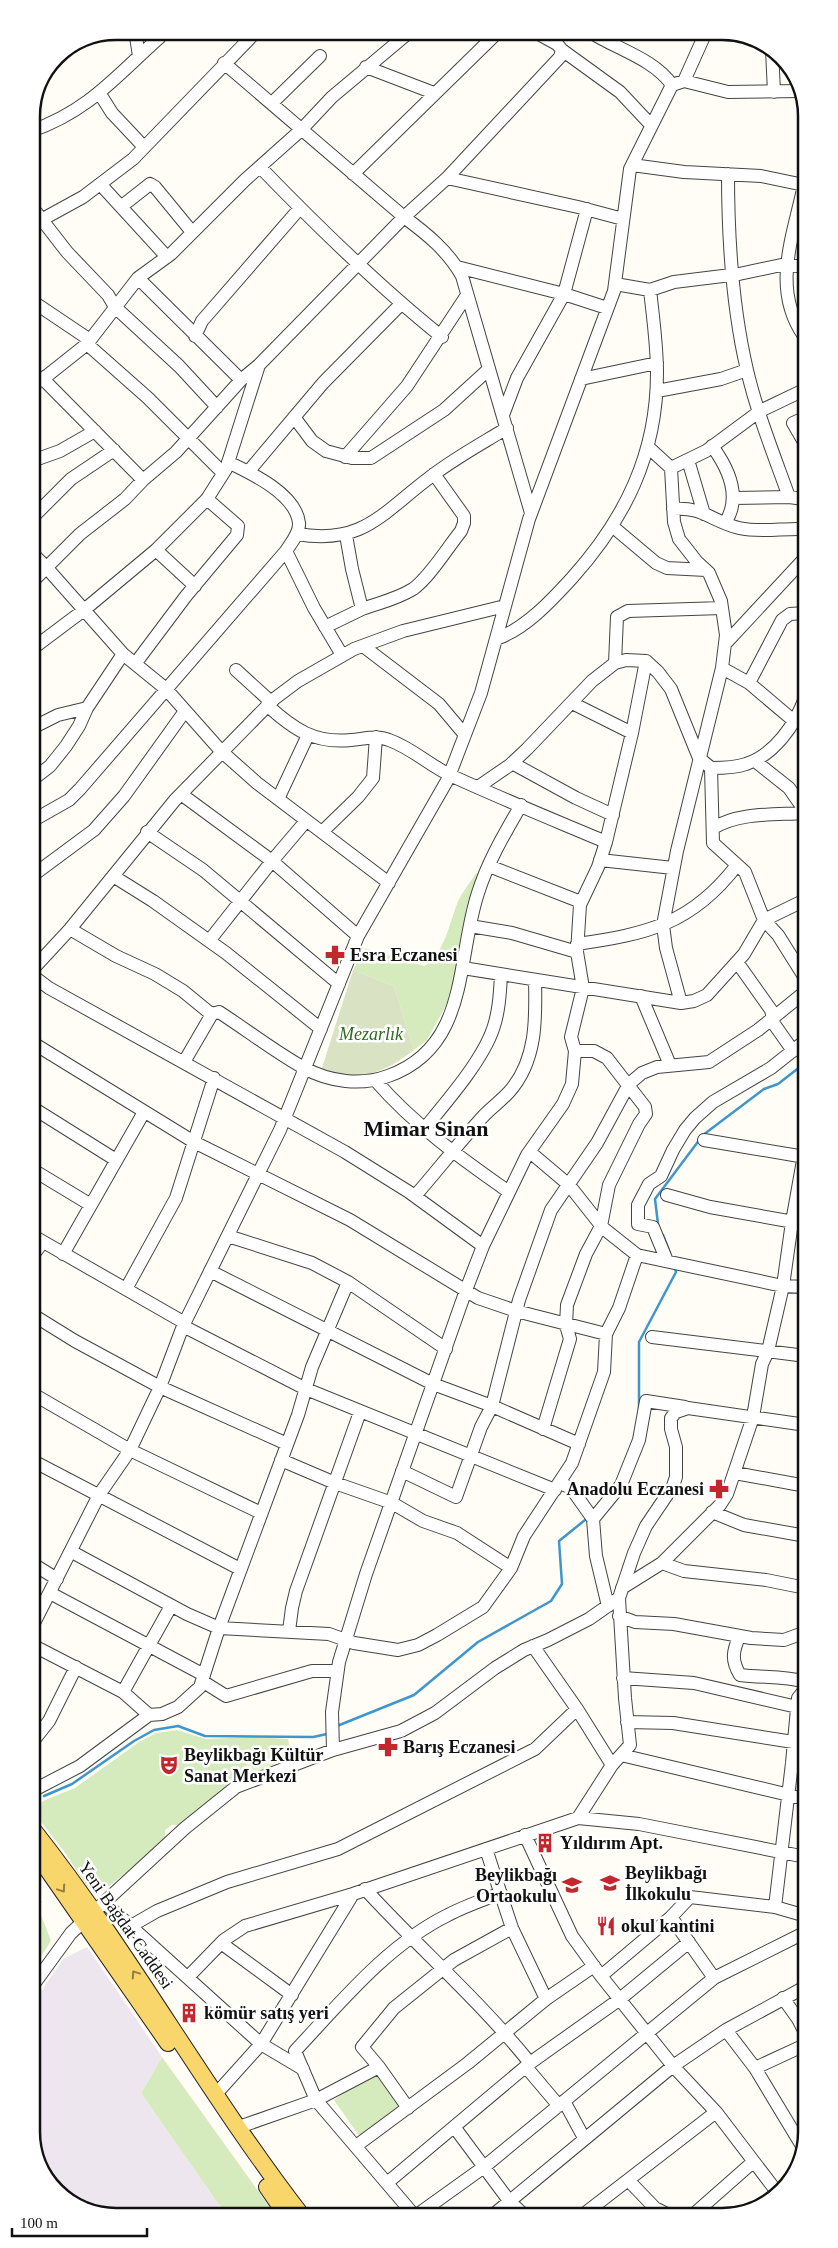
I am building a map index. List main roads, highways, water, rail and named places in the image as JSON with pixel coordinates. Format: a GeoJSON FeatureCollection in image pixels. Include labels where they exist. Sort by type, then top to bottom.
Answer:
{"type":"FeatureCollection","features":[{"type":"Feature","properties":{"kind":"main road","name":"Yeni Bağdat Caddesi"},"geometry":{"type":"LineString","coordinates":[[40,1839],[94,1912],[216,2094],[296,2208]]}},
{"type":"Feature","properties":{"kind":"main road","name":"Yeni Bağdat Caddesi"},"geometry":{"type":"LineString","coordinates":[[40,1856],[94,1912],[282,2208]]}},
{"type":"Feature","properties":{"kind":"waterway"},"geometry":{"type":"LineString","coordinates":[[703,1135],[764,1089],[778,1084],[798,1068]]}},
{"type":"Feature","properties":{"kind":"waterway"},"geometry":{"type":"LineString","coordinates":[[658,1224],[655,1199],[700,1139]]}},
{"type":"Feature","properties":{"kind":"waterway"},"geometry":{"type":"LineString","coordinates":[[663,1235],[670,1253]]}},
{"type":"Feature","properties":{"kind":"waterway"},"geometry":{"type":"LineString","coordinates":[[639,1409],[639,1342],[676,1272],[675,1268]]}},
{"type":"Feature","properties":{"kind":"waterway"},"geometry":{"type":"LineString","coordinates":[[337,1726],[414,1695],[478,1642],[551,1601],[562,1584],[559,1541],[585,1520]]}},
{"type":"Feature","properties":{"kind":"waterway"},"geometry":{"type":"LineString","coordinates":[[44,1796],[72,1784],[134,1741],[154,1730],[178,1726],[205,1736],[313,1737],[327,1734]]}},
{"type":"Feature","properties":{"kind":"place","name":"Esra Eczanesi"},"geometry":{"type":"Point","coordinates":[335,955]}},
{"type":"Feature","properties":{"kind":"place","name":"Anadolu Eczanesi"},"geometry":{"type":"Point","coordinates":[719,1489]}},
{"type":"Feature","properties":{"kind":"place","name":"Barış Eczanesi"},"geometry":{"type":"Point","coordinates":[388,1747]}},
{"type":"Feature","properties":{"kind":"place","name":"Beylikbağı Kültür Sanat Merkezi"},"geometry":{"type":"Point","coordinates":[169,1765]}},
{"type":"Feature","properties":{"kind":"place","name":"Yıldırım Apt."},"geometry":{"type":"Point","coordinates":[545,1843]}},
{"type":"Feature","properties":{"kind":"place","name":"Beylikbağı İlkokulu"},"geometry":{"type":"Point","coordinates":[610,1883]}},
{"type":"Feature","properties":{"kind":"place","name":"Beylikbağı Ortaokulu"},"geometry":{"type":"Point","coordinates":[572,1885]}},
{"type":"Feature","properties":{"kind":"place","name":"okul kantini"},"geometry":{"type":"Point","coordinates":[606,1926]}},
{"type":"Feature","properties":{"kind":"place","name":"kömür satış yeri"},"geometry":{"type":"Point","coordinates":[189,2013]}},
{"type":"Feature","properties":{"kind":"district","name":"Mimar Sinan"},"geometry":{"type":"Point","coordinates":[426,1128]}},
{"type":"Feature","properties":{"kind":"park label","name":"Mezarlık"},"geometry":{"type":"Point","coordinates":[371,1034]}}]}
